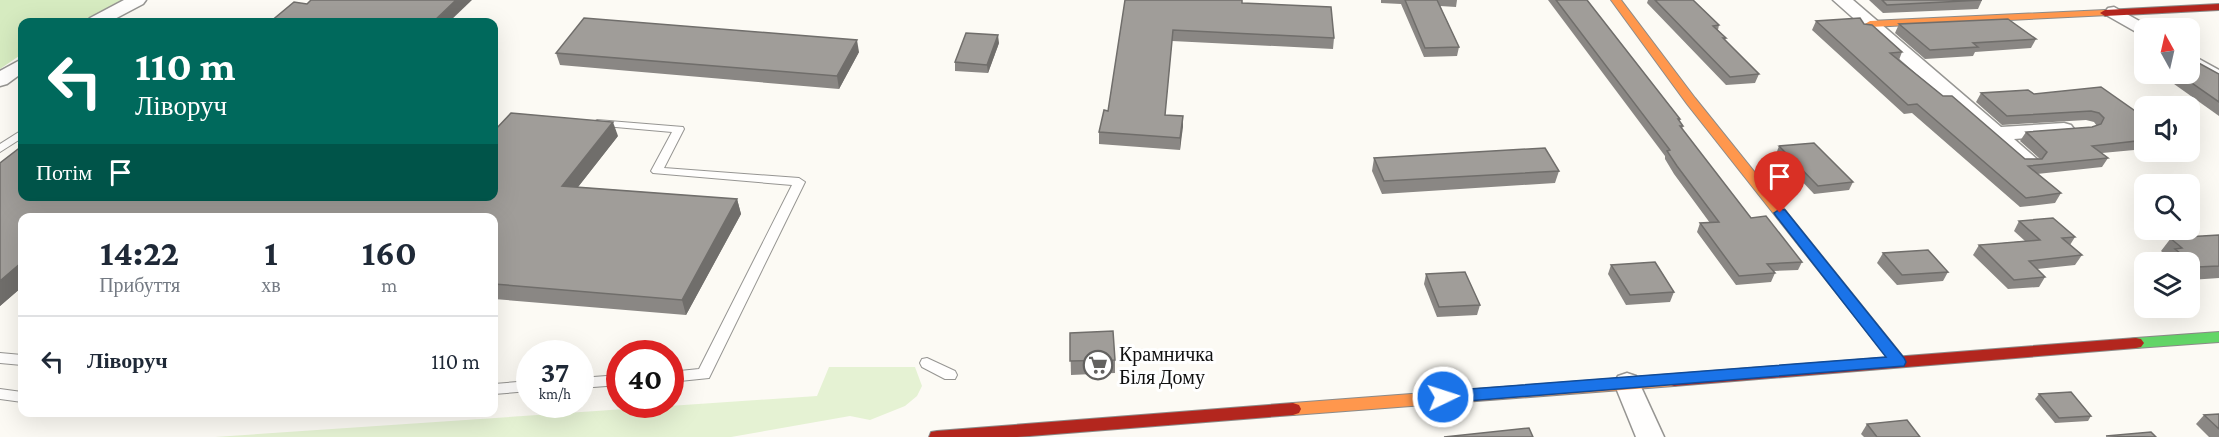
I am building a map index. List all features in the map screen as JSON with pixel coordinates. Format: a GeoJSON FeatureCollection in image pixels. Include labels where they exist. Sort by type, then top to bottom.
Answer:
{"type":"FeatureCollection","features":[{"type":"Feature","properties":{"kind":"street"},"geometry":{"type":"LineString","coordinates":[[103,18],[137,0]]}},
{"type":"Feature","properties":{"kind":"street"},"geometry":{"type":"LineString","coordinates":[[1616,0],[1691,101],[1899,362]]}},
{"type":"Feature","properties":{"kind":"street"},"geometry":{"type":"LineString","coordinates":[[1842,0],[2028,161]]}},
{"type":"Feature","properties":{"kind":"street"},"geometry":{"type":"LineString","coordinates":[[1870,24],[2219,7]]}},
{"type":"Feature","properties":{"kind":"street"},"geometry":{"type":"LineString","coordinates":[[2114,12],[2134,24]]}},
{"type":"Feature","properties":{"kind":"street"},"geometry":{"type":"LineString","coordinates":[[2200,66],[2219,78]]}},
{"type":"Feature","properties":{"kind":"street"},"geometry":{"type":"LineString","coordinates":[[0,80],[18,68]]}},
{"type":"Feature","properties":{"kind":"street"},"geometry":{"type":"LineString","coordinates":[[1996,134],[2086,128]]}},
{"type":"Feature","properties":{"kind":"street"},"geometry":{"type":"LineString","coordinates":[[937,437],[2219,337]]}},
{"type":"Feature","properties":{"kind":"street"},"geometry":{"type":"LineString","coordinates":[[1627,383],[1650,437]]}},
{"type":"Feature","properties":{"kind":"lane"},"geometry":{"type":"LineString","coordinates":[[589,123],[679,129],[657,171],[799,182],[704,374],[684,376]]}},
{"type":"Feature","properties":{"kind":"lane"},"geometry":{"type":"LineString","coordinates":[[0,149],[18,135]]}},
{"type":"Feature","properties":{"kind":"lane"},"geometry":{"type":"LineString","coordinates":[[0,358],[18,360]]}},
{"type":"Feature","properties":{"kind":"lane"},"geometry":{"type":"LineString","coordinates":[[927,363],[950,375]]}},
{"type":"Feature","properties":{"kind":"lane"},"geometry":{"type":"LineString","coordinates":[[498,388],[516,387]]}},
{"type":"Feature","properties":{"kind":"lane"},"geometry":{"type":"LineString","coordinates":[[0,394],[18,396]]}},
{"type":"Feature","properties":{"kind":"green space"},"geometry":{"type":"Polygon","coordinates":[[[0,0],[124,0],[88,18],[18,18],[18,57],[0,69],[0,0]]]}},
{"type":"Feature","properties":{"kind":"green space"},"geometry":{"type":"Polygon","coordinates":[[[829,367],[915,367],[922,386],[917,396],[905,406],[870,420],[850,416],[731,437],[215,437],[516,416],[594,418],[594,411],[606,410],[606,418],[684,418],[684,405],[817,396],[829,367]]]}},
{"type":"Feature","properties":{"kind":"building"},"geometry":{"type":"Polygon","coordinates":[[[311,0],[456,0],[437,18],[275,18],[294,2],[307,4],[311,0]]]}},
{"type":"Feature","properties":{"kind":"building"},"geometry":{"type":"Polygon","coordinates":[[[1125,0],[1242,0],[1242,3],[1331,7],[1334,38],[1173,30],[1165,115],[1183,116],[1180,138],[1099,132],[1104,110],[1108,111],[1125,0]]]}},
{"type":"Feature","properties":{"kind":"building"},"geometry":{"type":"Polygon","coordinates":[[[1405,0],[1437,0],[1459,47],[1425,48],[1405,0]]]}},
{"type":"Feature","properties":{"kind":"building"},"geometry":{"type":"Polygon","coordinates":[[[1556,0],[1587,0],[1680,119],[1678,119],[1683,126],[1680,126],[1751,218],[1766,216],[1802,262],[1767,264],[1775,273],[1739,276],[1700,223],[1719,222],[1677,166],[1667,151],[1670,150],[1556,0]]]}},
{"type":"Feature","properties":{"kind":"building"},"geometry":{"type":"Polygon","coordinates":[[[1655,0],[1693,0],[1719,25],[1713,26],[1726,38],[1723,38],[1759,74],[1730,77],[1655,0]]]}},
{"type":"Feature","properties":{"kind":"building"},"geometry":{"type":"Polygon","coordinates":[[[1882,0],[1982,0],[1887,5],[1882,0]]]}},
{"type":"Feature","properties":{"kind":"building"},"geometry":{"type":"Polygon","coordinates":[[[584,18],[857,40],[837,76],[556,53],[584,18]]]}},
{"type":"Feature","properties":{"kind":"building"},"geometry":{"type":"Polygon","coordinates":[[[1860,18],[1864,24],[1872,25],[1902,52],[1890,53],[1943,96],[1952,96],[2025,159],[2042,159],[2047,152],[2026,132],[2092,127],[2101,124],[2104,118],[2099,113],[2091,111],[2007,116],[1981,93],[2028,90],[2034,94],[2101,87],[2134,110],[2134,141],[2092,146],[2108,158],[2028,166],[2061,193],[2026,198],[1917,104],[1908,105],[1816,21],[1860,18]]]}},
{"type":"Feature","properties":{"kind":"building"},"geometry":{"type":"Polygon","coordinates":[[[2008,19],[2036,39],[1973,43],[1978,47],[1930,50],[1899,24],[2008,19]]]}},
{"type":"Feature","properties":{"kind":"building"},"geometry":{"type":"Polygon","coordinates":[[[966,33],[998,35],[987,65],[955,62],[966,33]]]}},
{"type":"Feature","properties":{"kind":"building"},"geometry":{"type":"Polygon","coordinates":[[[2200,64],[2219,74],[2219,102],[2193,84],[2200,84],[2200,64]]]}},
{"type":"Feature","properties":{"kind":"building"},"geometry":{"type":"Polygon","coordinates":[[[511,113],[613,122],[562,186],[737,199],[682,300],[498,284],[498,213],[18,213],[18,265],[0,281],[0,163],[18,149],[18,201],[498,201],[498,127],[511,113]]]}},
{"type":"Feature","properties":{"kind":"building"},"geometry":{"type":"Polygon","coordinates":[[[1814,143],[1853,182],[1818,186],[1779,146],[1814,143]]]}},
{"type":"Feature","properties":{"kind":"building"},"geometry":{"type":"Polygon","coordinates":[[[1545,148],[1559,171],[1384,181],[1374,158],[1545,148]]]}},
{"type":"Feature","properties":{"kind":"building"},"geometry":{"type":"Polygon","coordinates":[[[2053,218],[2075,237],[2062,238],[2082,255],[2029,261],[2045,277],[2014,280],[1979,245],[2040,240],[2019,221],[2053,218]]]}},
{"type":"Feature","properties":{"kind":"building"},"geometry":{"type":"Polygon","coordinates":[[[2219,235],[2219,266],[2200,267],[2200,252],[2179,252],[2175,249],[2182,248],[2172,240],[2200,240],[2200,236],[2219,235]]]}},
{"type":"Feature","properties":{"kind":"building"},"geometry":{"type":"Polygon","coordinates":[[[1928,250],[1948,272],[1902,275],[1883,253],[1928,250]]]}},
{"type":"Feature","properties":{"kind":"building"},"geometry":{"type":"Polygon","coordinates":[[[1655,262],[1674,292],[1630,295],[1611,265],[1655,262]]]}},
{"type":"Feature","properties":{"kind":"building"},"geometry":{"type":"Polygon","coordinates":[[[1465,272],[1480,305],[1439,307],[1426,274],[1465,272]]]}},
{"type":"Feature","properties":{"kind":"building"},"geometry":{"type":"Polygon","coordinates":[[[1113,331],[1115,360],[1070,361],[1070,333],[1113,331]]]}},
{"type":"Feature","properties":{"kind":"building"},"geometry":{"type":"Polygon","coordinates":[[[2071,392],[2091,416],[2059,418],[2039,394],[2071,392]]]}},
{"type":"Feature","properties":{"kind":"building"},"geometry":{"type":"Polygon","coordinates":[[[2219,414],[2219,429],[2204,415],[2219,414]]]}},
{"type":"Feature","properties":{"kind":"building"},"geometry":{"type":"Polygon","coordinates":[[[1907,420],[1920,437],[1877,437],[1867,424],[1907,420]]]}},
{"type":"Feature","properties":{"kind":"building"},"geometry":{"type":"Polygon","coordinates":[[[1529,428],[1533,437],[1444,437],[1529,428]]]}},
{"type":"Feature","properties":{"kind":"building"},"geometry":{"type":"Polygon","coordinates":[[[2151,432],[2156,437],[2106,436],[2151,432]]]}},
{"type":"Feature","properties":{"kind":"traffic: fast"},"geometry":{"type":"LineString","coordinates":[[2136,343],[2219,337]]}},
{"type":"Feature","properties":{"kind":"traffic: slow"},"geometry":{"type":"LineString","coordinates":[[1616,0],[1691,101],[1899,362]]}},
{"type":"Feature","properties":{"kind":"traffic: slow"},"geometry":{"type":"LineString","coordinates":[[1870,24],[2105,13]]}},
{"type":"Feature","properties":{"kind":"traffic: slow"},"geometry":{"type":"LineString","coordinates":[[1293,409],[1674,380]]}},
{"type":"Feature","properties":{"kind":"traffic: jam"},"geometry":{"type":"LineString","coordinates":[[2105,13],[2219,7]]}},
{"type":"Feature","properties":{"kind":"traffic: jam"},"geometry":{"type":"LineString","coordinates":[[1674,380],[2136,343]]}},
{"type":"Feature","properties":{"kind":"traffic: jam"},"geometry":{"type":"LineString","coordinates":[[937,437],[1293,409]]}},
{"type":"Feature","properties":{"kind":"place","name":"Крамничка Біля Дому"},"geometry":{"type":"Point","coordinates":[1098,365]}},
{"type":"Feature","properties":{"kind":"route"},"geometry":{"type":"LineString","coordinates":[[1443,397],[1899,362],[1780,213]]}}]}
